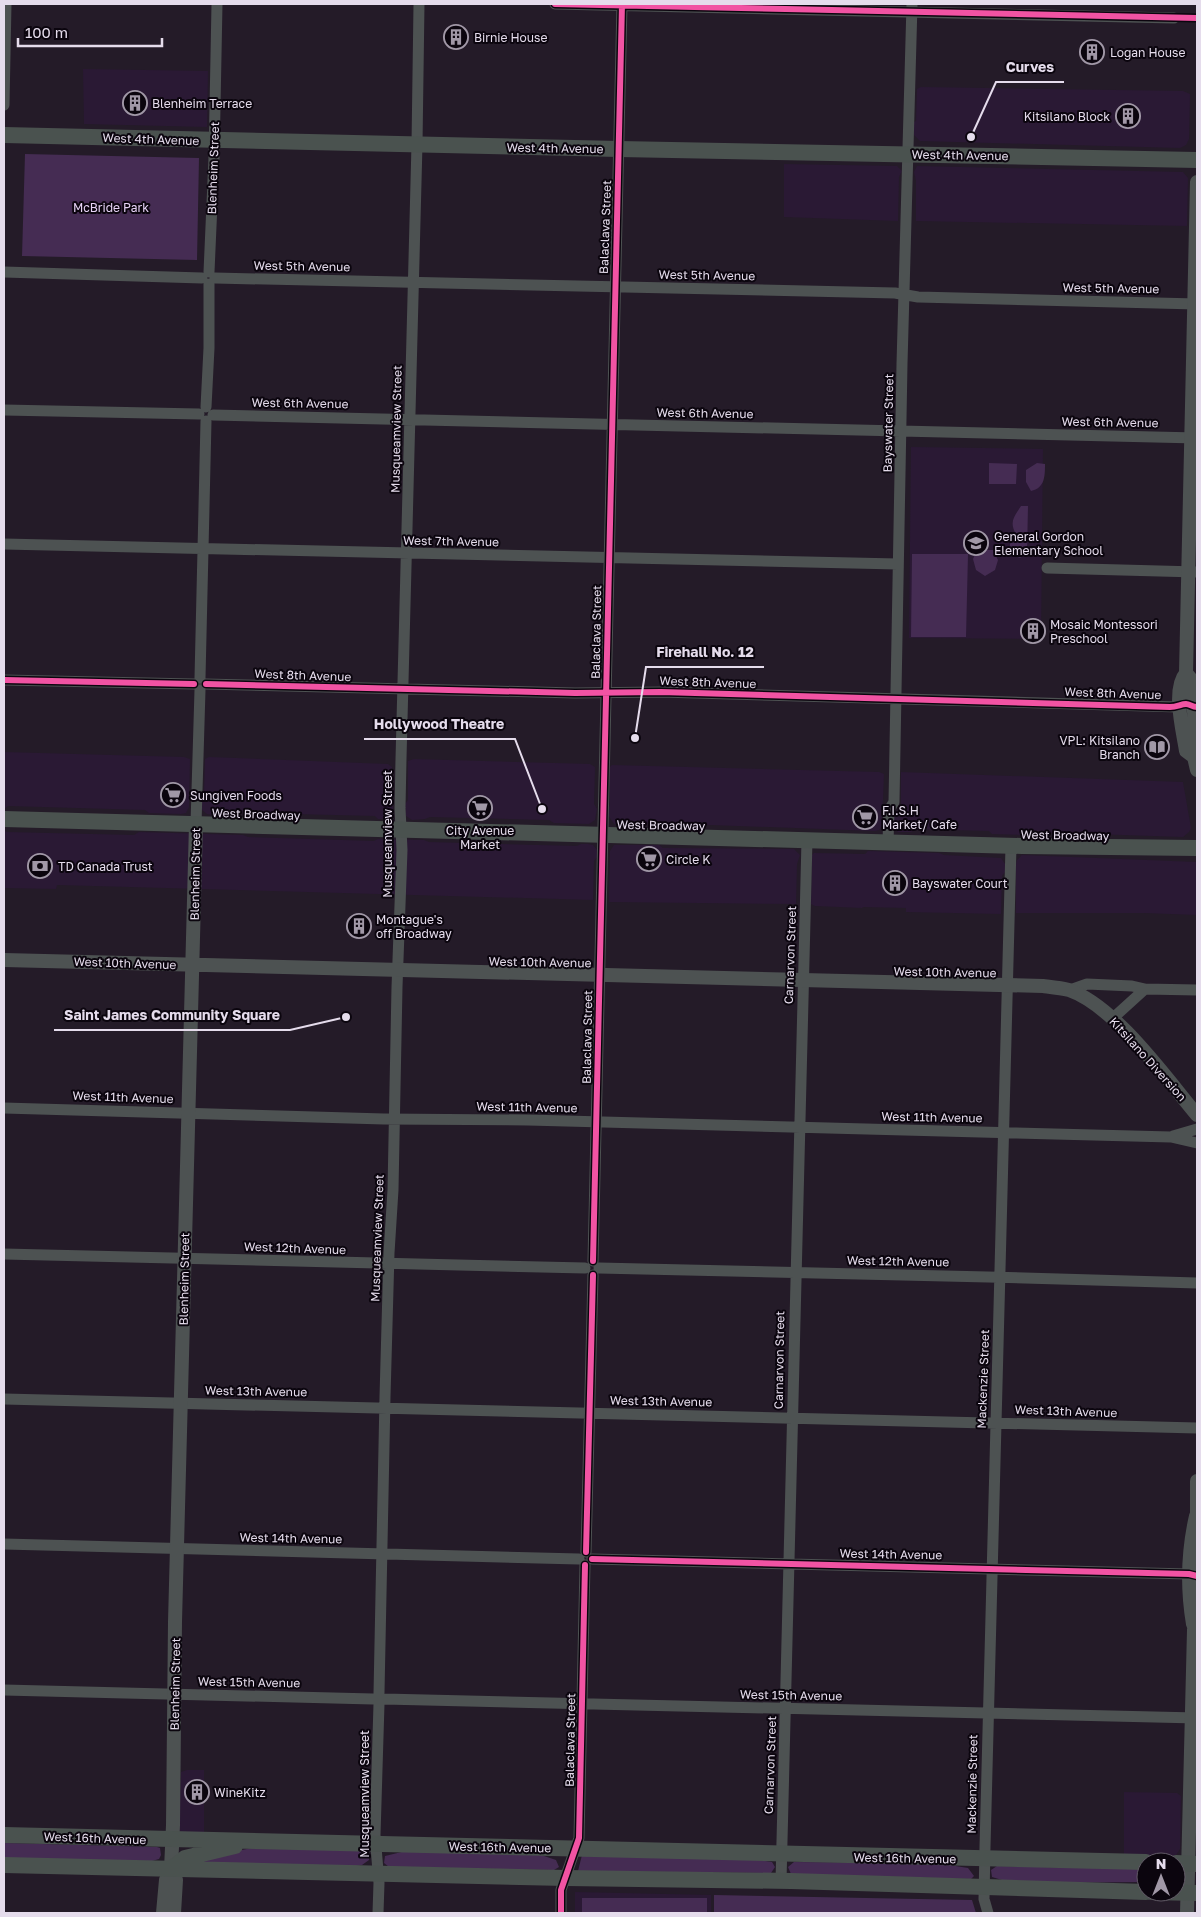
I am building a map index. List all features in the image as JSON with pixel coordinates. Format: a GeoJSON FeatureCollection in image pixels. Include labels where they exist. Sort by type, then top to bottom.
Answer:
{"type":"FeatureCollection","features":[{"type":"Feature","properties":{"kind":"main road","name":"West 4th Avenue"},"geometry":{"type":"LineString","coordinates":[[4,135],[1197,160]]}},
{"type":"Feature","properties":{"kind":"main road","name":"West Broadway"},"geometry":{"type":"LineString","coordinates":[[4,819],[1011,846],[1197,848]]}},
{"type":"Feature","properties":{"kind":"main road","name":"West 16th Avenue"},"geometry":{"type":"LineString","coordinates":[[4,1836],[984,1860],[1136,1862]]}},
{"type":"Feature","properties":{"kind":"main road"},"geometry":{"type":"LineString","coordinates":[[171,1869],[185,1858],[252,1841]]}},
{"type":"Feature","properties":{"kind":"main road","name":"West 16th Avenue"},"geometry":{"type":"LineString","coordinates":[[4,1865],[781,1881],[1136,1892]]}},
{"type":"Feature","properties":{"kind":"street"},"geometry":{"type":"LineString","coordinates":[[4,105],[6,4]]}},
{"type":"Feature","properties":{"kind":"street","name":"Blenheim Street"},"geometry":{"type":"LineString","coordinates":[[163,1913],[166,1880],[171,1869],[172,1839],[184,1258],[217,4]]}},
{"type":"Feature","properties":{"kind":"street","name":"Musqueamview Street"},"geometry":{"type":"LineString","coordinates":[[378,1913],[376,1844],[385,1408],[402,850],[400,808],[419,4]]}},
{"type":"Feature","properties":{"kind":"street"},"geometry":{"type":"LineString","coordinates":[[555,4],[912,8],[1174,18]]}},
{"type":"Feature","properties":{"kind":"street","name":"Balaclava Street"},"geometry":{"type":"LineString","coordinates":[[561,1913],[561,1890],[579,1838],[622,4]]}},
{"type":"Feature","properties":{"kind":"street","name":"Bayswater Street"},"geometry":{"type":"LineString","coordinates":[[888,842],[889,810],[894,802],[907,154],[912,8]]}},
{"type":"Feature","properties":{"kind":"street"},"geometry":{"type":"LineString","coordinates":[[1197,182],[1193,572],[1186,674],[1181,679],[1190,707],[1186,751],[1197,756]]}},
{"type":"Feature","properties":{"kind":"street","name":"West 5th Avenue"},"geometry":{"type":"LineString","coordinates":[[4,272],[895,293],[918,297],[1196,304]]}},
{"type":"Feature","properties":{"kind":"street","name":"West 6th Avenue"},"geometry":{"type":"LineString","coordinates":[[4,410],[1194,438]]}},
{"type":"Feature","properties":{"kind":"street","name":"West 7th Avenue"},"geometry":{"type":"LineString","coordinates":[[4,544],[898,564]]}},
{"type":"Feature","properties":{"kind":"street"},"geometry":{"type":"LineString","coordinates":[[1047,568],[1193,572]]}},
{"type":"Feature","properties":{"kind":"street","name":"West 8th Avenue"},"geometry":{"type":"LineString","coordinates":[[4,680],[575,693],[605,691],[1190,707]]}},
{"type":"Feature","properties":{"kind":"street","name":"Carnarvon Street"},"geometry":{"type":"LineString","coordinates":[[781,1881],[807,840]]}},
{"type":"Feature","properties":{"kind":"street","name":"Mackenzie Street"},"geometry":{"type":"LineString","coordinates":[[988,1913],[984,1902],[984,1860],[1011,846]]}},
{"type":"Feature","properties":{"kind":"street","name":"West 10th Avenue"},"geometry":{"type":"LineString","coordinates":[[4,960],[1007,984],[1070,990],[1087,984],[1132,986],[1145,989],[1197,990]]}},
{"type":"Feature","properties":{"kind":"street"},"geometry":{"type":"LineString","coordinates":[[1113,1018],[1145,989]]}},
{"type":"Feature","properties":{"kind":"street","name":"Kitsilano Diversion"},"geometry":{"type":"LineString","coordinates":[[1070,990],[1113,1018],[1197,1115]]}},
{"type":"Feature","properties":{"kind":"street","name":"West 11th Avenue"},"geometry":{"type":"LineString","coordinates":[[4,1108],[1171,1137],[1197,1143]]}},
{"type":"Feature","properties":{"kind":"street","name":"West 11th Avenue"},"geometry":{"type":"LineString","coordinates":[[1171,1137],[1197,1129]]}},
{"type":"Feature","properties":{"kind":"street","name":"West 12th Avenue"},"geometry":{"type":"LineString","coordinates":[[4,1254],[1000,1277],[1197,1284]]}},
{"type":"Feature","properties":{"kind":"street","name":"West 13th Avenue"},"geometry":{"type":"LineString","coordinates":[[4,1400],[1197,1428]]}},
{"type":"Feature","properties":{"kind":"street"},"geometry":{"type":"LineString","coordinates":[[1194,1630],[1188,1600],[1190,1540],[1197,1518],[1197,1481]]}},
{"type":"Feature","properties":{"kind":"street","name":"West 14th Avenue"},"geometry":{"type":"LineString","coordinates":[[4,1544],[1189,1574]]}},
{"type":"Feature","properties":{"kind":"street"},"geometry":{"type":"LineString","coordinates":[[1187,1913],[1192,1893],[1187,1864],[1194,1718],[1194,1630],[1197,1612]]}},
{"type":"Feature","properties":{"kind":"street","name":"West 15th Avenue"},"geometry":{"type":"LineString","coordinates":[[4,1690],[1194,1718]]}},
{"type":"Feature","properties":{"kind":"street","name":"Blenheim Street"},"geometry":{"type":"LineString","coordinates":[[171,1869],[176,1880],[174,1913]]}},
{"type":"Feature","properties":{"kind":"shaded area"},"geometry":{"type":"Polygon","coordinates":[[[83,69],[208,71],[207,127],[84,124],[83,69]]]}},
{"type":"Feature","properties":{"kind":"shaded area"},"geometry":{"type":"Polygon","coordinates":[[[921,87],[1183,91],[1190,94],[1189,139],[1186,145],[1180,148],[920,141],[914,135],[914,122],[916,121],[917,89],[921,87]]]}},
{"type":"Feature","properties":{"kind":"shaded area"},"geometry":{"type":"Polygon","coordinates":[[[784,164],[897,166],[902,171],[899,177],[898,221],[784,217],[784,164]]]}},
{"type":"Feature","properties":{"kind":"shaded area"},"geometry":{"type":"Polygon","coordinates":[[[917,166],[1183,172],[1188,178],[1187,226],[916,221],[916,181],[914,172],[917,166]]]}},
{"type":"Feature","properties":{"kind":"shaded area","name":"General Gordon Elementary School"},"geometry":{"type":"Polygon","coordinates":[[[911,447],[1043,449],[1041,639],[909,638],[911,447]]]}},
{"type":"Feature","properties":{"kind":"shaded area"},"geometry":{"type":"Polygon","coordinates":[[[4,752],[184,757],[190,759],[189,807],[186,813],[181,814],[149,813],[145,810],[8,806],[4,809],[4,752]]]}},
{"type":"Feature","properties":{"kind":"shaded area"},"geometry":{"type":"Polygon","coordinates":[[[209,757],[388,764],[392,767],[393,812],[386,819],[378,819],[375,816],[220,812],[216,815],[207,814],[201,809],[201,799],[204,795],[205,759],[209,757]]]}},
{"type":"Feature","properties":{"kind":"shaded area"},"geometry":{"type":"Polygon","coordinates":[[[414,759],[590,764],[595,767],[594,804],[597,809],[595,820],[589,824],[554,823],[549,820],[430,817],[412,820],[406,816],[405,804],[408,800],[408,761],[414,759]]]}},
{"type":"Feature","properties":{"kind":"shaded area"},"geometry":{"type":"Polygon","coordinates":[[[612,765],[879,772],[884,774],[882,825],[879,830],[875,831],[629,822],[626,824],[614,824],[608,815],[610,805],[610,767],[612,765]]]}},
{"type":"Feature","properties":{"kind":"shaded area"},"geometry":{"type":"Polygon","coordinates":[[[901,772],[1183,782],[1191,828],[1183,837],[1033,832],[1028,835],[992,834],[989,831],[916,829],[911,832],[898,832],[893,824],[894,814],[901,808],[901,772]]]}},
{"type":"Feature","properties":{"kind":"shaded area"},"geometry":{"type":"Polygon","coordinates":[[[4,830],[7,832],[134,835],[139,832],[243,835],[248,837],[374,841],[378,839],[424,840],[429,842],[577,846],[588,844],[593,845],[598,851],[594,861],[593,900],[57,885],[56,889],[4,888],[4,830]]]}},
{"type":"Feature","properties":{"kind":"shaded area"},"geometry":{"type":"Polygon","coordinates":[[[614,845],[659,845],[663,848],[794,849],[800,855],[797,864],[796,904],[609,902],[610,851],[614,845]]]}},
{"type":"Feature","properties":{"kind":"shaded area"},"geometry":{"type":"Polygon","coordinates":[[[868,851],[939,853],[944,855],[1001,858],[1005,864],[1005,872],[1002,876],[1001,914],[906,912],[906,908],[862,908],[815,906],[811,904],[812,855],[814,853],[865,854],[868,851]]]}},
{"type":"Feature","properties":{"kind":"shaded area"},"geometry":{"type":"Polygon","coordinates":[[[1022,855],[1197,862],[1197,915],[1016,913],[1016,864],[1022,855]]]}},
{"type":"Feature","properties":{"kind":"shaded area"},"geometry":{"type":"Polygon","coordinates":[[[204,1770],[204,1833],[181,1832],[179,1830],[181,1772],[204,1770]]]}},
{"type":"Feature","properties":{"kind":"shaded area"},"geometry":{"type":"Polygon","coordinates":[[[1124,1792],[1177,1793],[1181,1796],[1180,1849],[1178,1852],[1136,1852],[1136,1856],[1124,1855],[1124,1792]]]}},
{"type":"Feature","properties":{"kind":"shaded area"},"geometry":{"type":"Polygon","coordinates":[[[575,1892],[711,1895],[711,1913],[575,1913],[575,1892]]]}},
{"type":"Feature","properties":{"kind":"green space","name":"McBride Park"},"geometry":{"type":"Polygon","coordinates":[[[25,154],[199,158],[197,260],[22,256],[25,154]]]}},
{"type":"Feature","properties":{"kind":"green space"},"geometry":{"type":"Polygon","coordinates":[[[989,463],[1017,464],[1016,484],[989,484],[989,463]]]}},
{"type":"Feature","properties":{"kind":"green space"},"geometry":{"type":"Polygon","coordinates":[[[1037,463],[1045,464],[1044,477],[1042,484],[1031,491],[1026,482],[1026,470],[1037,463]]]}},
{"type":"Feature","properties":{"kind":"green space"},"geometry":{"type":"Polygon","coordinates":[[[1021,506],[1028,506],[1027,554],[1020,558],[1015,556],[1010,550],[1010,544],[1016,534],[1013,520],[1021,506]]]}},
{"type":"Feature","properties":{"kind":"green space"},"geometry":{"type":"Polygon","coordinates":[[[977,550],[993,550],[998,560],[995,570],[985,576],[976,570],[973,559],[977,550]]]}},
{"type":"Feature","properties":{"kind":"green space"},"geometry":{"type":"Polygon","coordinates":[[[912,554],[968,554],[966,637],[911,637],[912,554]]]}},
{"type":"Feature","properties":{"kind":"green space"},"geometry":{"type":"Polygon","coordinates":[[[4,1843],[157,1847],[160,1848],[161,1855],[159,1859],[152,1861],[4,1860],[4,1843]]]}},
{"type":"Feature","properties":{"kind":"green space"},"geometry":{"type":"Polygon","coordinates":[[[333,1847],[366,1852],[369,1855],[369,1860],[362,1865],[344,1868],[210,1864],[189,1860],[252,1848],[333,1847]]]}},
{"type":"Feature","properties":{"kind":"green space"},"geometry":{"type":"Polygon","coordinates":[[[410,1850],[541,1855],[556,1860],[559,1867],[554,1870],[389,1867],[384,1863],[385,1856],[410,1850]]]}},
{"type":"Feature","properties":{"kind":"green space"},"geometry":{"type":"Polygon","coordinates":[[[582,1855],[759,1860],[772,1862],[775,1867],[771,1873],[578,1871],[582,1855]]]}},
{"type":"Feature","properties":{"kind":"green space"},"geometry":{"type":"Polygon","coordinates":[[[794,1862],[937,1863],[968,1868],[974,1876],[971,1879],[791,1874],[788,1867],[794,1862]]]}},
{"type":"Feature","properties":{"kind":"green space"},"geometry":{"type":"Polygon","coordinates":[[[997,1866],[1136,1869],[1136,1882],[1012,1883],[992,1877],[991,1870],[997,1866]]]}},
{"type":"Feature","properties":{"kind":"green space"},"geometry":{"type":"Polygon","coordinates":[[[714,1895],[972,1900],[976,1913],[714,1913],[714,1895]]]}},
{"type":"Feature","properties":{"kind":"green space"},"geometry":{"type":"Polygon","coordinates":[[[582,1898],[707,1898],[707,1913],[582,1913],[582,1898]]]}},
{"type":"Feature","properties":{"kind":"cycle path"},"geometry":{"type":"LineString","coordinates":[[555,4],[1197,18]]}},
{"type":"Feature","properties":{"kind":"cycle path"},"geometry":{"type":"LineString","coordinates":[[593,1261],[622,4]]}},
{"type":"Feature","properties":{"kind":"cycle path"},"geometry":{"type":"LineString","coordinates":[[4,680],[194,684]]}},
{"type":"Feature","properties":{"kind":"cycle path"},"geometry":{"type":"LineString","coordinates":[[206,684],[575,693],[661,692],[1170,707],[1189,704],[1197,707]]}},
{"type":"Feature","properties":{"kind":"cycle path"},"geometry":{"type":"LineString","coordinates":[[586,1552],[593,1275]]}},
{"type":"Feature","properties":{"kind":"cycle path"},"geometry":{"type":"LineString","coordinates":[[592,1559],[1189,1574],[1197,1576]]}},
{"type":"Feature","properties":{"kind":"cycle path"},"geometry":{"type":"LineString","coordinates":[[561,1913],[561,1890],[579,1838],[585,1565]]}},
{"type":"Feature","properties":{"kind":"place","name":"Birnie House"},"geometry":{"type":"Point","coordinates":[456,37]}},
{"type":"Feature","properties":{"kind":"place","name":"Logan House"},"geometry":{"type":"Point","coordinates":[1092,52]}},
{"type":"Feature","properties":{"kind":"place","name":"Blenheim Terrace"},"geometry":{"type":"Point","coordinates":[135,103]}},
{"type":"Feature","properties":{"kind":"place","name":"Kitsilano Block"},"geometry":{"type":"Point","coordinates":[1128,116]}},
{"type":"Feature","properties":{"kind":"place","name":"Curves"},"geometry":{"type":"Point","coordinates":[971,137]}},
{"type":"Feature","properties":{"kind":"place","name":"General Gordon Elementary School"},"geometry":{"type":"Point","coordinates":[976,543]}},
{"type":"Feature","properties":{"kind":"place","name":"Mosaic Montessori Preschool"},"geometry":{"type":"Point","coordinates":[1033,631]}},
{"type":"Feature","properties":{"kind":"place","name":"Firehall No. 12"},"geometry":{"type":"Point","coordinates":[635,738]}},
{"type":"Feature","properties":{"kind":"place","name":"VPL: Kitsilano Branch"},"geometry":{"type":"Point","coordinates":[1157,747]}},
{"type":"Feature","properties":{"kind":"place","name":"Sungiven Foods"},"geometry":{"type":"Point","coordinates":[173,795]}},
{"type":"Feature","properties":{"kind":"place","name":"City Avenue Market"},"geometry":{"type":"Point","coordinates":[480,808]}},
{"type":"Feature","properties":{"kind":"place","name":"Hollywood Theatre"},"geometry":{"type":"Point","coordinates":[542,809]}},
{"type":"Feature","properties":{"kind":"place","name":"F.I.S.H Market/ Cafe"},"geometry":{"type":"Point","coordinates":[865,817]}},
{"type":"Feature","properties":{"kind":"place","name":"Circle K"},"geometry":{"type":"Point","coordinates":[649,859]}},
{"type":"Feature","properties":{"kind":"place","name":"TD Canada Trust"},"geometry":{"type":"Point","coordinates":[40,866]}},
{"type":"Feature","properties":{"kind":"place","name":"Bayswater Court"},"geometry":{"type":"Point","coordinates":[895,883]}},
{"type":"Feature","properties":{"kind":"place","name":"Montague's off Broadway"},"geometry":{"type":"Point","coordinates":[359,926]}},
{"type":"Feature","properties":{"kind":"place","name":"Saint James Community Square"},"geometry":{"type":"Point","coordinates":[346,1017]}},
{"type":"Feature","properties":{"kind":"place","name":"WineKitz"},"geometry":{"type":"Point","coordinates":[197,1792]}}]}
